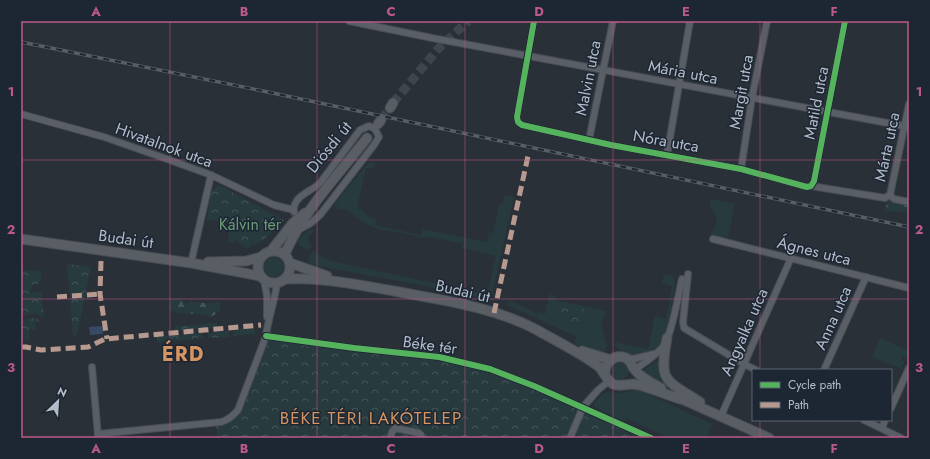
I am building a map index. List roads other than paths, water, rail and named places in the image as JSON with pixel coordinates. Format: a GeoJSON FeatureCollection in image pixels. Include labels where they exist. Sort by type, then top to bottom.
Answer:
{"type":"FeatureCollection","features":[{"type":"Feature","properties":{"kind":"main road","name":"Diósdi út"},"geometry":{"type":"LineString","coordinates":[[271,251],[315,204],[367,138]]}},
{"type":"Feature","properties":{"kind":"main road","name":"Diósdi út"},"geometry":{"type":"LineString","coordinates":[[285,254],[296,226]]}},
{"type":"Feature","properties":{"kind":"main road"},"geometry":{"type":"LineString","coordinates":[[21,239],[56,244]]}},
{"type":"Feature","properties":{"kind":"main road"},"geometry":{"type":"LineString","coordinates":[[21,244],[56,244]]}},
{"type":"Feature","properties":{"kind":"main road","name":"Budai út"},"geometry":{"type":"LineString","coordinates":[[56,244],[190,263],[262,278]]}},
{"type":"Feature","properties":{"kind":"main road"},"geometry":{"type":"LineString","coordinates":[[271,251],[285,254],[290,263],[289,274],[286,279],[277,284],[272,284],[262,278],[258,266],[261,257],[271,251]]}},
{"type":"Feature","properties":{"kind":"main road","name":"Budai út"},"geometry":{"type":"LineString","coordinates":[[190,263],[246,261],[261,257]]}},
{"type":"Feature","properties":{"kind":"main road","name":"Budai út"},"geometry":{"type":"LineString","coordinates":[[290,263],[345,282]]}},
{"type":"Feature","properties":{"kind":"main road","name":"Budai út"},"geometry":{"type":"LineString","coordinates":[[286,279],[306,278],[345,282],[450,302],[494,313],[528,326],[569,347],[594,363],[617,385],[635,384],[680,398]]}},
{"type":"Feature","properties":{"kind":"main road"},"geometry":{"type":"LineString","coordinates":[[667,338],[663,364],[665,376],[671,384],[721,416]]}},
{"type":"Feature","properties":{"kind":"main road","name":"Budai út"},"geometry":{"type":"LineString","coordinates":[[569,347],[610,360],[618,357],[626,358],[632,364],[634,370],[646,380],[680,398],[769,438]]}},
{"type":"Feature","properties":{"kind":"main road"},"geometry":{"type":"LineString","coordinates":[[607,377],[605,369],[610,360]]}},
{"type":"Feature","properties":{"kind":"main road"},"geometry":{"type":"LineString","coordinates":[[626,384],[632,378],[634,370]]}},
{"type":"Feature","properties":{"kind":"street","name":"Mária utca"},"geometry":{"type":"LineString","coordinates":[[349,21],[452,42],[907,127]]}},
{"type":"Feature","properties":{"kind":"street"},"geometry":{"type":"LineString","coordinates":[[527,56],[534,21]]}},
{"type":"Feature","properties":{"kind":"street","name":"Malvin utca"},"geometry":{"type":"LineString","coordinates":[[589,140],[613,21]]}},
{"type":"Feature","properties":{"kind":"street"},"geometry":{"type":"LineString","coordinates":[[667,155],[690,21]]}},
{"type":"Feature","properties":{"kind":"street","name":"Margit utca"},"geometry":{"type":"LineString","coordinates":[[741,169],[752,98],[767,21]]}},
{"type":"Feature","properties":{"kind":"street","name":"Matild utca"},"geometry":{"type":"LineString","coordinates":[[810,187],[814,181],[845,21]]}},
{"type":"Feature","properties":{"kind":"street","name":"Nóra utca"},"geometry":{"type":"LineString","coordinates":[[527,56],[517,117],[518,122],[522,125],[589,140],[741,169],[810,187],[885,198],[890,195],[894,199],[909,202]]}},
{"type":"Feature","properties":{"kind":"street","name":"Márta utca"},"geometry":{"type":"LineString","coordinates":[[890,195],[907,127],[909,104]]}},
{"type":"Feature","properties":{"kind":"street","name":"Hivatalnok utca"},"geometry":{"type":"LineString","coordinates":[[21,114],[104,137],[211,175],[268,202],[283,208],[294,210]]}},
{"type":"Feature","properties":{"kind":"street","name":"Diósdi út"},"geometry":{"type":"LineString","coordinates":[[369,126],[375,129],[379,137],[374,145],[320,215],[311,222],[296,226],[294,210],[295,203],[298,198],[315,188],[320,183],[360,130],[369,126]]}},
{"type":"Feature","properties":{"kind":"street"},"geometry":{"type":"LineString","coordinates":[[190,263],[211,175]]}},
{"type":"Feature","properties":{"kind":"street","name":"Ágnes utca"},"geometry":{"type":"LineString","coordinates":[[713,239],[909,288]]}},
{"type":"Feature","properties":{"kind":"street","name":"Angyalka utca"},"geometry":{"type":"LineString","coordinates":[[721,416],[791,258]]}},
{"type":"Feature","properties":{"kind":"street"},"geometry":{"type":"LineString","coordinates":[[688,274],[683,326],[685,329],[754,369]]}},
{"type":"Feature","properties":{"kind":"street","name":"Anna utca"},"geometry":{"type":"LineString","coordinates":[[824,369],[866,277]]}},
{"type":"Feature","properties":{"kind":"street"},"geometry":{"type":"LineString","coordinates":[[262,278],[267,296],[268,322]]}},
{"type":"Feature","properties":{"kind":"street"},"geometry":{"type":"LineString","coordinates":[[634,370],[657,353],[664,344],[667,338],[682,279]]}},
{"type":"Feature","properties":{"kind":"street"},"geometry":{"type":"LineString","coordinates":[[92,367],[98,436],[227,420],[238,410],[266,336],[277,284]]}},
{"type":"Feature","properties":{"kind":"street","name":"Béke tér"},"geometry":{"type":"LineString","coordinates":[[266,336],[354,348],[438,357],[501,372],[583,407],[650,438]]}},
{"type":"Feature","properties":{"kind":"street"},"geometry":{"type":"LineString","coordinates":[[626,358],[643,357],[657,353]]}},
{"type":"Feature","properties":{"kind":"street"},"geometry":{"type":"LineString","coordinates":[[892,406],[909,368]]}},
{"type":"Feature","properties":{"kind":"street"},"geometry":{"type":"LineString","coordinates":[[570,438],[583,407],[607,377]]}},
{"type":"Feature","properties":{"kind":"street"},"geometry":{"type":"LineString","coordinates":[[866,421],[901,438]]}},
{"type":"Feature","properties":{"kind":"street"},"geometry":{"type":"LineString","coordinates":[[882,428],[885,421]]}},
{"type":"Feature","properties":{"kind":"street"},"geometry":{"type":"LineString","coordinates":[[390,438],[395,428],[419,433],[422,438]]}},
{"type":"Feature","properties":{"kind":"water"},"geometry":{"type":"Polygon","coordinates":[[[103,326],[103,334],[90,335],[89,327],[103,326]]]}},
{"type":"Feature","properties":{"kind":"tunnel"},"geometry":{"type":"LineString","coordinates":[[393,103],[438,49],[468,21]]}},
{"type":"Feature","properties":{"kind":"tunnel"},"geometry":{"type":"LineString","coordinates":[[381,120],[390,108]]}},
{"type":"Feature","properties":{"kind":"railway"},"geometry":{"type":"LineString","coordinates":[[21,42],[263,91],[909,227]]}},
{"type":"Feature","properties":{"kind":"district","name":"ÉRD"},"geometry":{"type":"Point","coordinates":[183,354]}},
{"type":"Feature","properties":{"kind":"district","name":"BÉKE TÉRI LAKÓTELEP"},"geometry":{"type":"Point","coordinates":[371,418]}},
{"type":"Feature","properties":{"kind":"park label","name":"Kálvin tér"},"geometry":{"type":"Point","coordinates":[250,224]}}]}
